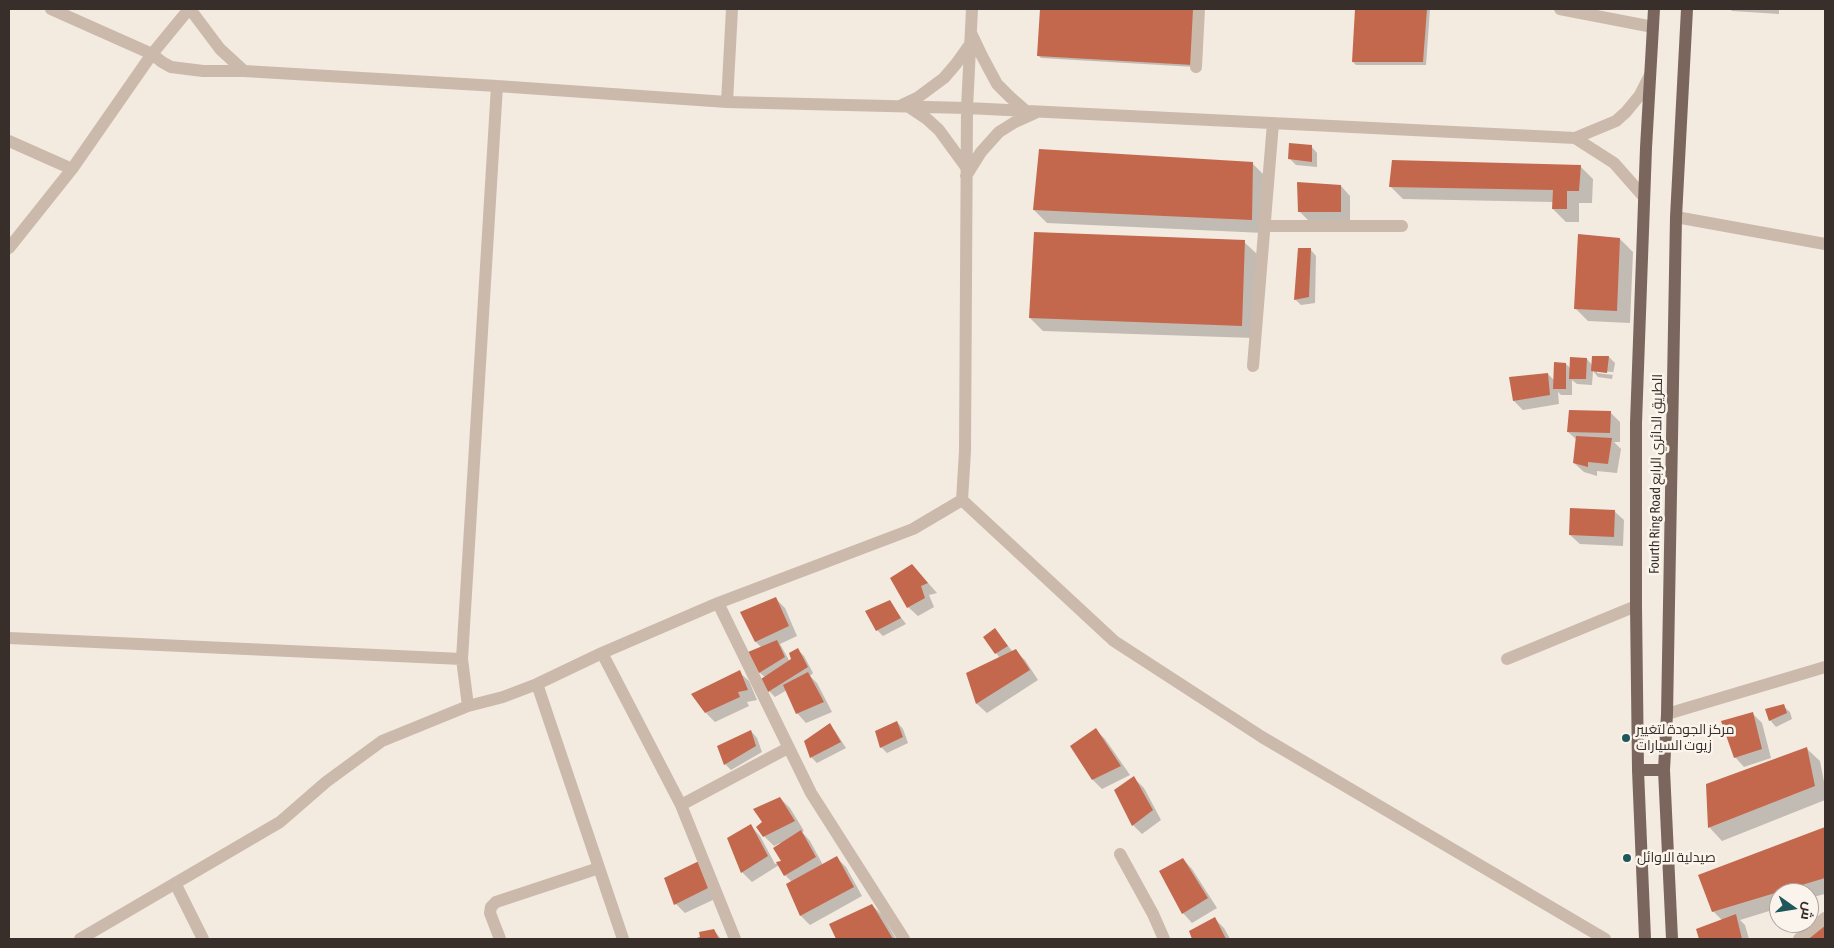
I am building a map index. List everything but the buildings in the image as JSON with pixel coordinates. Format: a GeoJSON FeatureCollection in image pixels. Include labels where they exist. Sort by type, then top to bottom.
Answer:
{"type":"FeatureCollection","features":[{"type":"Feature","properties":{"kind":"main road","name":"Fourth Ring Road الطريق الدائري الرابع"},"geometry":{"type":"LineString","coordinates":[[1645,939],[1638,770],[1636,423],[1644,197],[1654,9]]}},
{"type":"Feature","properties":{"kind":"main road","name":"Fourth Ring Road الطريق الدائري الرابع"},"geometry":{"type":"LineString","coordinates":[[1672,939],[1664,770],[1667,714],[1676,216],[1687,9]]}},
{"type":"Feature","properties":{"kind":"main road"},"geometry":{"type":"LineString","coordinates":[[1638,770],[1664,770]]}},
{"type":"Feature","properties":{"kind":"street"},"geometry":{"type":"LineString","coordinates":[[51,9],[152,54],[171,67],[203,71],[244,71],[727,102],[967,108],[1576,138],[1616,121],[1640,95],[1650,75]]}},
{"type":"Feature","properties":{"kind":"street"},"geometry":{"type":"LineString","coordinates":[[9,248],[72,169],[152,54],[189,9],[220,49],[244,71]]}},
{"type":"Feature","properties":{"kind":"street"},"geometry":{"type":"LineString","coordinates":[[727,102],[732,9]]}},
{"type":"Feature","properties":{"kind":"street"},"geometry":{"type":"LineString","coordinates":[[962,500],[965,451],[967,108],[972,9]]}},
{"type":"Feature","properties":{"kind":"street"},"geometry":{"type":"LineString","coordinates":[[1196,67],[1200,9]]}},
{"type":"Feature","properties":{"kind":"street"},"geometry":{"type":"LineString","coordinates":[[1560,9],[1653,26]]}},
{"type":"Feature","properties":{"kind":"street"},"geometry":{"type":"LineString","coordinates":[[905,106],[944,78],[956,64],[971,38]]}},
{"type":"Feature","properties":{"kind":"street"},"geometry":{"type":"LineString","coordinates":[[971,38],[998,84],[1032,112]]}},
{"type":"Feature","properties":{"kind":"street"},"geometry":{"type":"LineString","coordinates":[[468,706],[462,658],[497,86]]}},
{"type":"Feature","properties":{"kind":"street"},"geometry":{"type":"LineString","coordinates":[[905,106],[927,119],[940,130],[966,172]]}},
{"type":"Feature","properties":{"kind":"street"},"geometry":{"type":"LineString","coordinates":[[966,172],[981,152],[1000,132],[1032,112]]}},
{"type":"Feature","properties":{"kind":"street"},"geometry":{"type":"LineString","coordinates":[[1253,366],[1273,123]]}},
{"type":"Feature","properties":{"kind":"street"},"geometry":{"type":"LineString","coordinates":[[1576,138],[1614,163],[1644,197]]}},
{"type":"Feature","properties":{"kind":"street"},"geometry":{"type":"LineString","coordinates":[[9,141],[72,169]]}},
{"type":"Feature","properties":{"kind":"street"},"geometry":{"type":"LineString","coordinates":[[1676,216],[1825,244]]}},
{"type":"Feature","properties":{"kind":"street"},"geometry":{"type":"LineString","coordinates":[[1265,226],[1402,226]]}},
{"type":"Feature","properties":{"kind":"street"},"geometry":{"type":"LineString","coordinates":[[80,939],[95,935],[175,883],[280,822],[326,782],[382,741],[468,706],[503,697],[537,684],[602,653],[718,603],[913,529],[962,500]]}},
{"type":"Feature","properties":{"kind":"street"},"geometry":{"type":"LineString","coordinates":[[962,500],[1114,642],[1262,737],[1605,939]]}},
{"type":"Feature","properties":{"kind":"street"},"geometry":{"type":"LineString","coordinates":[[718,603],[810,793],[904,939]]}},
{"type":"Feature","properties":{"kind":"street"},"geometry":{"type":"LineString","coordinates":[[1507,659],[1636,606]]}},
{"type":"Feature","properties":{"kind":"street"},"geometry":{"type":"LineString","coordinates":[[9,638],[462,658]]}},
{"type":"Feature","properties":{"kind":"street"},"geometry":{"type":"LineString","coordinates":[[602,653],[681,805],[736,939]]}},
{"type":"Feature","properties":{"kind":"street"},"geometry":{"type":"LineString","coordinates":[[1667,714],[1825,667]]}},
{"type":"Feature","properties":{"kind":"street"},"geometry":{"type":"LineString","coordinates":[[537,684],[623,939]]}},
{"type":"Feature","properties":{"kind":"street"},"geometry":{"type":"LineString","coordinates":[[681,805],[788,748]]}},
{"type":"Feature","properties":{"kind":"street"},"geometry":{"type":"LineString","coordinates":[[1120,854],[1153,914],[1164,939]]}},
{"type":"Feature","properties":{"kind":"street"},"geometry":{"type":"LineString","coordinates":[[500,939],[490,913],[496,902],[599,868]]}},
{"type":"Feature","properties":{"kind":"street"},"geometry":{"type":"LineString","coordinates":[[175,883],[203,939]]}},
{"type":"Feature","properties":{"kind":"street"},"geometry":{"type":"LineString","coordinates":[[1799,939],[1825,918]]}},
{"type":"Feature","properties":{"kind":"place","name":"مركز الجودة لتغيير زيوت السيارات"},"geometry":{"type":"Point","coordinates":[1626,738]}},
{"type":"Feature","properties":{"kind":"place","name":"صيدلية الاوائل"},"geometry":{"type":"Point","coordinates":[1627,858]}}]}
